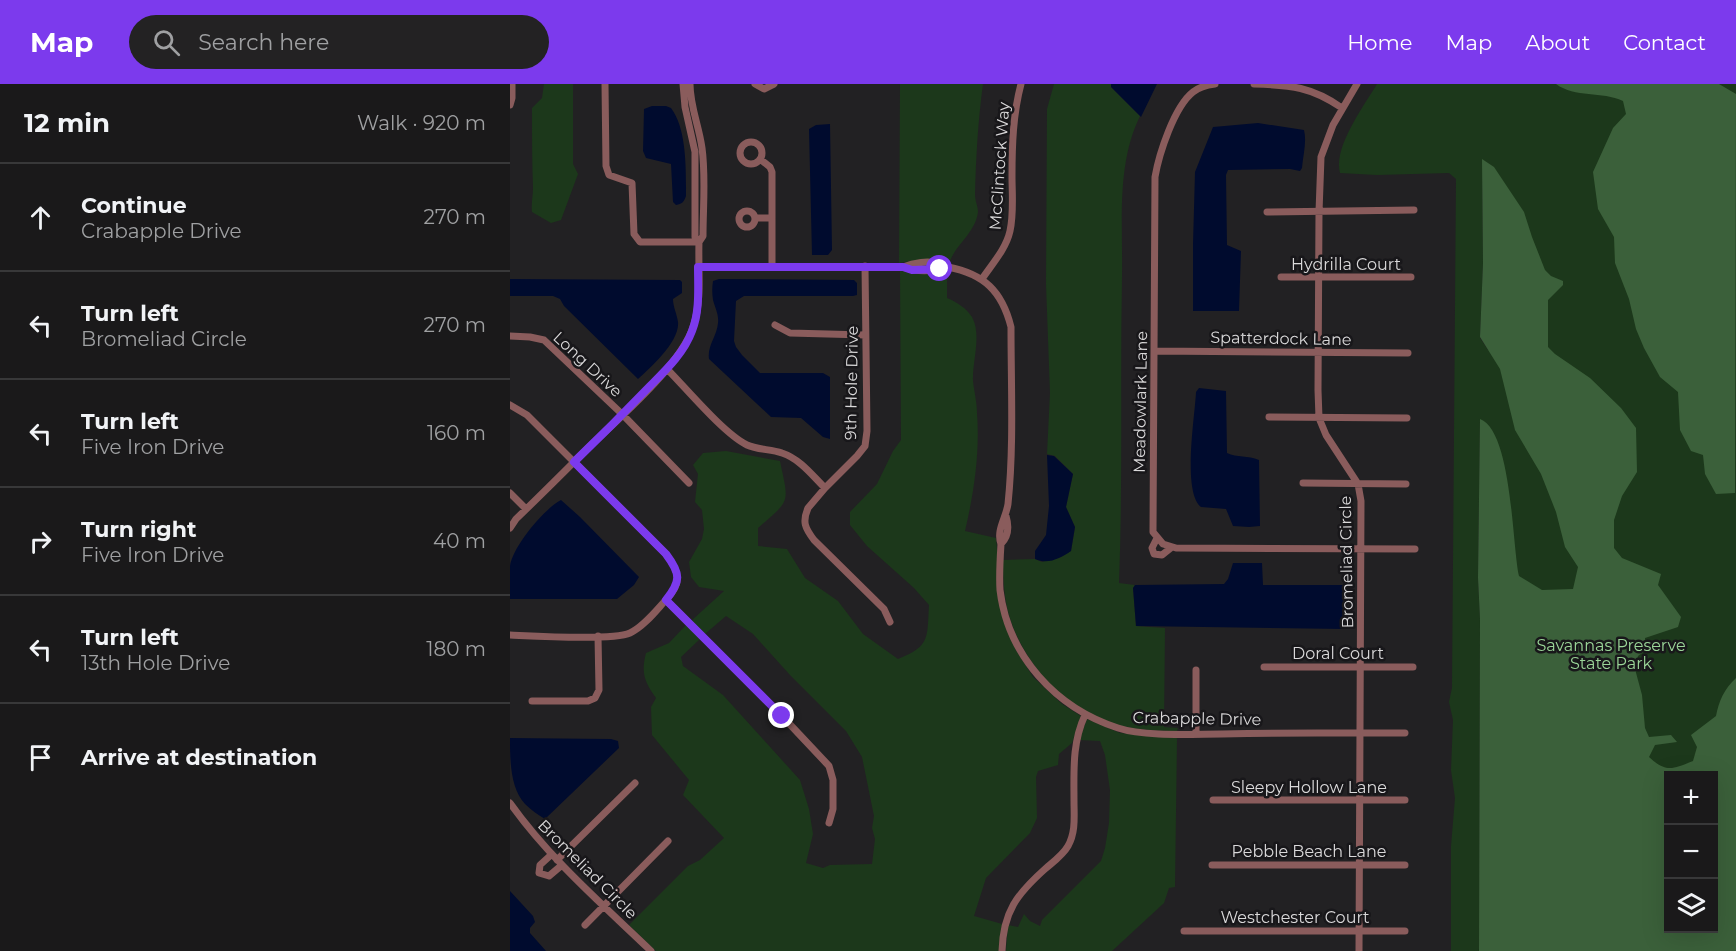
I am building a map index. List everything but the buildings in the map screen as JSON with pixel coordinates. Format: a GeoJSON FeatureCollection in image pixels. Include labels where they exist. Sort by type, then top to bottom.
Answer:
{"type":"FeatureCollection","features":[{"type":"Feature","properties":{"kind":"street"},"geometry":{"type":"LineString","coordinates":[[510,105],[513,84]]}},
{"type":"Feature","properties":{"kind":"street"},"geometry":{"type":"LineString","coordinates":[[605,84],[606,166],[609,174],[632,183],[636,239],[640,242],[699,242]]}},
{"type":"Feature","properties":{"kind":"street"},"geometry":{"type":"LineString","coordinates":[[683,84],[685,107],[695,152],[695,237],[699,242]]}},
{"type":"Feature","properties":{"kind":"street"},"geometry":{"type":"LineString","coordinates":[[510,528],[526,509],[667,369],[685,346],[695,324],[698,307],[699,242],[703,236],[703,163],[690,84]]}},
{"type":"Feature","properties":{"kind":"street"},"geometry":{"type":"LineString","coordinates":[[755,84],[765,89],[774,84]]}},
{"type":"Feature","properties":{"kind":"street","name":"McClintock Way"},"geometry":{"type":"LineString","coordinates":[[982,279],[1005,244],[1010,232],[1014,118],[1021,84]]}},
{"type":"Feature","properties":{"kind":"street","name":"Meadowlark Lane"},"geometry":{"type":"LineString","coordinates":[[1156,538],[1152,526],[1154,188],[1163,145],[1182,103],[1197,88],[1215,84]]}},
{"type":"Feature","properties":{"kind":"street"},"geometry":{"type":"LineString","coordinates":[[1254,84],[1300,86],[1342,108]]}},
{"type":"Feature","properties":{"kind":"street","name":"Bromeliad Circle"},"geometry":{"type":"LineString","coordinates":[[1357,84],[1342,108],[1323,148],[1320,172],[1319,418],[1326,435],[1358,484],[1360,501],[1359,951]]}},
{"type":"Feature","properties":{"kind":"street"},"geometry":{"type":"LineString","coordinates":[[760,159],[770,167],[772,172],[772,267]]}},
{"type":"Feature","properties":{"kind":"street"},"geometry":{"type":"LineString","coordinates":[[1267,212],[1414,210]]}},
{"type":"Feature","properties":{"kind":"street"},"geometry":{"type":"LineString","coordinates":[[755,218],[772,218]]}},
{"type":"Feature","properties":{"kind":"street","name":"Crabapple Drive"},"geometry":{"type":"LineString","coordinates":[[698,267],[865,266],[903,267],[912,270],[938,270],[946,267],[961,269],[982,279],[997,294],[1007,310],[1011,327],[1010,471],[1006,516],[1002,522],[999,538],[1001,544],[1000,591],[1006,617],[1019,649],[1036,675],[1064,701],[1085,715],[1120,729],[1161,734],[1405,733]]}},
{"type":"Feature","properties":{"kind":"street","name":"9th Hole Drive"},"geometry":{"type":"LineString","coordinates":[[865,266],[867,432],[865,446],[808,508],[804,518],[804,528],[884,609],[890,622]]}},
{"type":"Feature","properties":{"kind":"street","name":"Hydrilla Court"},"geometry":{"type":"LineString","coordinates":[[1281,277],[1411,278]]}},
{"type":"Feature","properties":{"kind":"street"},"geometry":{"type":"LineString","coordinates":[[775,325],[790,333],[865,335]]}},
{"type":"Feature","properties":{"kind":"street","name":"Long Drive"},"geometry":{"type":"LineString","coordinates":[[510,336],[544,340],[623,415],[689,483]]}},
{"type":"Feature","properties":{"kind":"street","name":"Spatterdock Lane"},"geometry":{"type":"LineString","coordinates":[[1154,351],[1408,353]]}},
{"type":"Feature","properties":{"kind":"street"},"geometry":{"type":"LineString","coordinates":[[667,369],[730,433],[746,444],[782,453],[798,461],[825,488]]}},
{"type":"Feature","properties":{"kind":"street"},"geometry":{"type":"LineString","coordinates":[[510,405],[527,415],[666,554],[675,566],[678,577],[676,587],[666,600],[630,633],[598,636],[510,635]]}},
{"type":"Feature","properties":{"kind":"street"},"geometry":{"type":"LineString","coordinates":[[1269,417],[1407,418]]}},
{"type":"Feature","properties":{"kind":"street"},"geometry":{"type":"LineString","coordinates":[[1303,483],[1406,484]]}},
{"type":"Feature","properties":{"kind":"street"},"geometry":{"type":"LineString","coordinates":[[510,493],[526,509]]}},
{"type":"Feature","properties":{"kind":"street"},"geometry":{"type":"LineString","coordinates":[[1172,547],[1162,555],[1154,554],[1152,548],[1156,538],[1172,547],[1415,549]]}},
{"type":"Feature","properties":{"kind":"street"},"geometry":{"type":"LineString","coordinates":[[666,600],[829,766],[833,780],[833,809],[829,823]]}},
{"type":"Feature","properties":{"kind":"street"},"geometry":{"type":"LineString","coordinates":[[532,701],[588,701],[595,698],[599,690],[598,636]]}},
{"type":"Feature","properties":{"kind":"street","name":"Doral Court"},"geometry":{"type":"LineString","coordinates":[[1264,667],[1413,667]]}},
{"type":"Feature","properties":{"kind":"street"},"geometry":{"type":"LineString","coordinates":[[1196,670],[1196,734]]}},
{"type":"Feature","properties":{"kind":"street"},"geometry":{"type":"LineString","coordinates":[[1002,951],[1004,927],[1014,903],[1025,888],[1068,846],[1074,827],[1075,740],[1085,715]]}},
{"type":"Feature","properties":{"kind":"street"},"geometry":{"type":"LineString","coordinates":[[557,860],[635,783]]}},
{"type":"Feature","properties":{"kind":"street","name":"Sleepy Hollow Lane"},"geometry":{"type":"LineString","coordinates":[[1213,800],[1406,800]]}},
{"type":"Feature","properties":{"kind":"street","name":"Bromeliad Circle"},"geometry":{"type":"LineString","coordinates":[[510,803],[557,860],[651,951]]}},
{"type":"Feature","properties":{"kind":"street"},"geometry":{"type":"LineString","coordinates":[[585,925],[668,841]]}},
{"type":"Feature","properties":{"kind":"street","name":"Pebble Beach Lane"},"geometry":{"type":"LineString","coordinates":[[1212,865],[1405,864]]}},
{"type":"Feature","properties":{"kind":"street","name":"Westchester Court"},"geometry":{"type":"LineString","coordinates":[[1184,931],[1405,931]]}},
{"type":"Feature","properties":{"kind":"green space"},"geometry":{"type":"Polygon","coordinates":[[[544,84],[573,84],[573,164],[578,174],[561,220],[551,223],[532,212],[532,108],[542,98],[544,84]]]}},
{"type":"Feature","properties":{"kind":"green space"},"geometry":{"type":"Polygon","coordinates":[[[900,84],[983,84],[975,180],[978,212],[973,227],[949,264],[924,260],[899,263],[900,84]]]}},
{"type":"Feature","properties":{"kind":"green space"},"geometry":{"type":"Polygon","coordinates":[[[1054,84],[1111,84],[1111,87],[1140,116],[1127,154],[1122,195],[1119,583],[1135,585],[1133,588],[1136,626],[1165,628],[1164,727],[1178,728],[1177,731],[1122,726],[1084,711],[1067,699],[1051,685],[1025,652],[1009,615],[1006,601],[1003,560],[1035,559],[1042,562],[1071,551],[1075,527],[1066,507],[1073,474],[1055,456],[1047,454],[1050,393],[1046,284],[1047,109],[1054,84]]]}},
{"type":"Feature","properties":{"kind":"green space","name":"Savannas Preserve State Park"},"geometry":{"type":"Polygon","coordinates":[[[1377,84],[1736,84],[1736,951],[1485,951],[1480,419],[1479,951],[1451,951],[1451,846],[1455,798],[1451,770],[1453,720],[1449,702],[1452,688],[1456,179],[1449,173],[1377,175],[1340,173],[1341,151],[1358,115],[1377,84]],[[1482,159],[1483,263],[1480,338],[1488,350],[1482,159]]]}},
{"type":"Feature","properties":{"kind":"green space"},"geometry":{"type":"Polygon","coordinates":[[[1556,84],[1719,84],[1736,94],[1735,493],[1716,494],[1705,474],[1703,455],[1691,451],[1680,430],[1678,392],[1660,377],[1644,348],[1615,263],[1614,237],[1598,209],[1593,172],[1613,128],[1626,114],[1623,101],[1572,91],[1556,84]]]}},
{"type":"Feature","properties":{"kind":"green space"},"geometry":{"type":"Polygon","coordinates":[[[1482,159],[1494,167],[1524,212],[1545,270],[1551,276],[1563,281],[1563,285],[1548,300],[1548,347],[1590,378],[1621,408],[1636,428],[1637,472],[1622,496],[1614,520],[1614,548],[1622,558],[1661,574],[1658,585],[1681,617],[1678,627],[1645,638],[1646,650],[1638,656],[1635,669],[1642,695],[1645,728],[1649,737],[1671,735],[1677,742],[1655,745],[1649,757],[1660,766],[1670,768],[1693,761],[1697,747],[1691,735],[1716,716],[1728,686],[1736,678],[1736,951],[1479,951],[1480,419],[1491,428],[1499,444],[1505,466],[1519,576],[1542,590],[1573,589],[1578,567],[1565,547],[1556,512],[1541,474],[1515,430],[1500,369],[1480,337],[1483,263],[1482,159]]]}},
{"type":"Feature","properties":{"kind":"green space"},"geometry":{"type":"Polygon","coordinates":[[[900,270],[923,273],[947,271],[947,298],[967,311],[975,324],[973,381],[978,443],[974,487],[965,531],[996,538],[1003,618],[1016,650],[1033,677],[1062,704],[1081,716],[1072,743],[1059,754],[1058,765],[1038,771],[1036,777],[1037,818],[1030,833],[986,878],[974,916],[1002,924],[999,951],[656,951],[629,925],[688,866],[700,860],[724,838],[683,795],[689,780],[652,735],[651,707],[656,698],[645,677],[646,653],[669,643],[686,625],[700,639],[681,657],[683,666],[723,695],[800,780],[809,809],[813,834],[806,863],[823,868],[830,865],[872,864],[875,839],[872,828],[874,816],[862,757],[846,731],[753,634],[726,616],[705,634],[691,621],[724,591],[699,587],[691,577],[689,562],[702,539],[704,529],[702,510],[695,502],[698,474],[693,465],[703,453],[726,451],[780,461],[786,493],[785,500],[777,511],[758,528],[758,546],[787,549],[805,578],[838,601],[863,634],[898,659],[922,645],[927,633],[929,605],[914,588],[867,546],[850,525],[850,512],[877,484],[901,440],[900,270]]]}},
{"type":"Feature","properties":{"kind":"green space"},"geometry":{"type":"Polygon","coordinates":[[[1087,719],[1120,733],[1177,738],[1175,887],[1169,888],[1164,903],[1112,951],[1006,951],[1008,925],[1018,927],[1024,914],[1030,921],[1040,926],[1042,920],[1101,861],[1109,823],[1110,790],[1105,755],[1100,741],[1079,740],[1087,719]]]}},
{"type":"Feature","properties":{"kind":"water"},"geometry":{"type":"Polygon","coordinates":[[[1111,84],[1157,84],[1141,117],[1111,87],[1111,84]]]}},
{"type":"Feature","properties":{"kind":"water"},"geometry":{"type":"Polygon","coordinates":[[[652,106],[671,108],[676,117],[683,138],[686,196],[680,204],[676,205],[673,202],[671,164],[646,158],[643,151],[644,109],[652,106]]]}},
{"type":"Feature","properties":{"kind":"water"},"geometry":{"type":"Polygon","coordinates":[[[1258,123],[1304,130],[1302,168],[1300,171],[1290,169],[1228,170],[1226,175],[1227,245],[1241,251],[1239,311],[1193,311],[1195,172],[1213,127],[1258,123]]]}},
{"type":"Feature","properties":{"kind":"water"},"geometry":{"type":"Polygon","coordinates":[[[830,124],[832,250],[828,255],[812,255],[809,129],[816,125],[830,124]]]}},
{"type":"Feature","properties":{"kind":"water"},"geometry":{"type":"Polygon","coordinates":[[[510,279],[680,280],[682,293],[673,299],[678,322],[677,329],[664,353],[638,379],[564,306],[560,299],[553,296],[510,296],[510,279]]]}},
{"type":"Feature","properties":{"kind":"water"},"geometry":{"type":"Polygon","coordinates":[[[719,279],[854,280],[857,283],[857,295],[853,296],[744,296],[736,301],[734,341],[736,347],[760,373],[823,373],[830,377],[830,439],[823,437],[801,418],[771,417],[709,359],[709,350],[718,323],[713,298],[713,281],[719,279]]]}},
{"type":"Feature","properties":{"kind":"water"},"geometry":{"type":"Polygon","coordinates":[[[1199,388],[1226,391],[1227,453],[1259,460],[1260,526],[1233,526],[1226,509],[1201,507],[1195,499],[1192,486],[1191,453],[1196,392],[1199,388]]]}},
{"type":"Feature","properties":{"kind":"water"},"geometry":{"type":"Polygon","coordinates":[[[1047,455],[1054,456],[1073,474],[1066,507],[1075,527],[1071,551],[1059,558],[1040,561],[1035,559],[1035,551],[1046,535],[1049,506],[1047,455]]]}},
{"type":"Feature","properties":{"kind":"water"},"geometry":{"type":"Polygon","coordinates":[[[561,500],[639,577],[634,585],[617,599],[510,599],[512,558],[538,520],[561,500]]]}},
{"type":"Feature","properties":{"kind":"water"},"geometry":{"type":"Polygon","coordinates":[[[1233,563],[1262,563],[1263,585],[1347,585],[1347,628],[1136,626],[1133,588],[1135,585],[1224,584],[1233,563]]]}},
{"type":"Feature","properties":{"kind":"water"},"geometry":{"type":"Polygon","coordinates":[[[510,738],[611,739],[618,741],[619,748],[545,819],[525,804],[516,790],[512,773],[510,738]]]}},
{"type":"Feature","properties":{"kind":"water"},"geometry":{"type":"Polygon","coordinates":[[[510,891],[533,916],[535,922],[530,928],[530,933],[546,951],[510,951],[510,891]]]}},
{"type":"Feature","properties":{"kind":"route"},"geometry":{"type":"LineString","coordinates":[[782,716],[666,600],[676,587],[678,577],[675,566],[666,554],[574,462],[623,415],[667,369],[685,346],[695,324],[698,307],[698,267],[940,269]]}}]}
